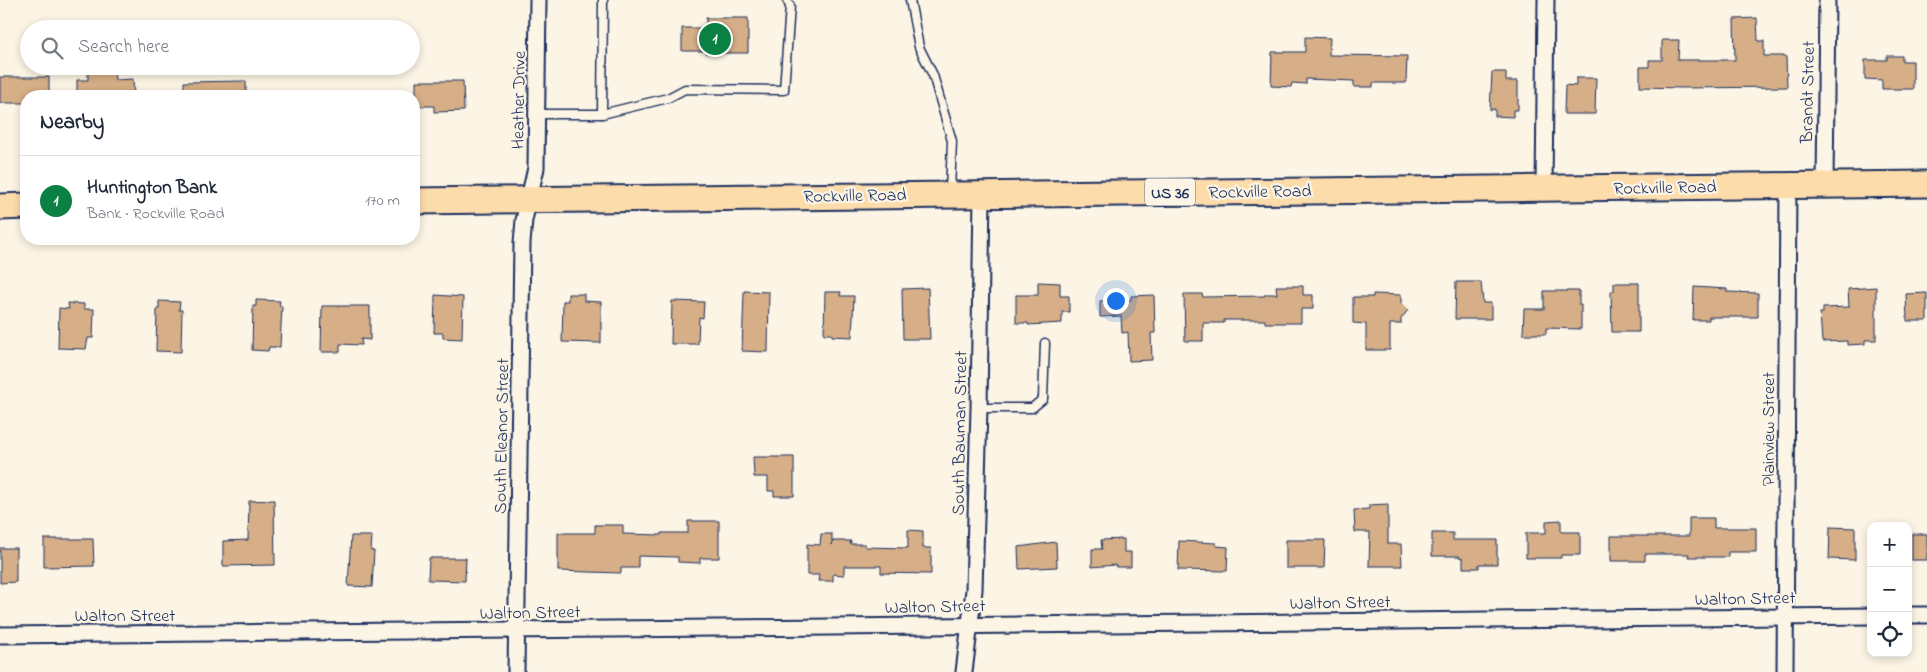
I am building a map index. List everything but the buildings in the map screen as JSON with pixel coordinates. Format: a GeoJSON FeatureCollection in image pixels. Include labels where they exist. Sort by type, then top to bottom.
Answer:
{"type":"FeatureCollection","features":[{"type":"Feature","properties":{"kind":"main road","name":"Rockville Road"},"geometry":{"type":"LineString","coordinates":[[420,201],[982,193],[1927,184]]}},
{"type":"Feature","properties":{"kind":"main road"},"geometry":{"type":"LineString","coordinates":[[0,207],[20,206]]}},
{"type":"Feature","properties":{"kind":"street","name":"Heather Drive"},"geometry":{"type":"LineString","coordinates":[[528,200],[533,188],[536,168],[538,0]]}},
{"type":"Feature","properties":{"kind":"street"},"geometry":{"type":"LineString","coordinates":[[1544,188],[1546,0]]}},
{"type":"Feature","properties":{"kind":"street","name":"Brandt Street"},"geometry":{"type":"LineString","coordinates":[[1825,184],[1827,0]]}},
{"type":"Feature","properties":{"kind":"street","name":"Plainview Street"},"geometry":{"type":"LineString","coordinates":[[1785,672],[1788,185]]}},
{"type":"Feature","properties":{"kind":"street","name":"South Bauman Street"},"geometry":{"type":"LineString","coordinates":[[964,672],[974,590],[982,193]]}},
{"type":"Feature","properties":{"kind":"street","name":"South Eleanor Street"},"geometry":{"type":"LineString","coordinates":[[516,672],[522,243],[528,200]]}},
{"type":"Feature","properties":{"kind":"street"},"geometry":{"type":"LineString","coordinates":[[1912,615],[1927,615]]}},
{"type":"Feature","properties":{"kind":"street","name":"Walton Street"},"geometry":{"type":"LineString","coordinates":[[0,635],[517,632],[969,624],[1867,616]]}},
{"type":"Feature","properties":{"kind":"lane"},"geometry":{"type":"LineString","coordinates":[[602,114],[603,0]]}},
{"type":"Feature","properties":{"kind":"lane"},"geometry":{"type":"LineString","coordinates":[[910,0],[919,47],[933,75],[952,141],[950,194]]}},
{"type":"Feature","properties":{"kind":"lane"},"geometry":{"type":"LineString","coordinates":[[537,114],[602,114],[668,98],[685,89],[784,90],[788,3]]}},
{"type":"Feature","properties":{"kind":"lane"},"geometry":{"type":"LineString","coordinates":[[979,408],[1032,408],[1043,400],[1045,343]]}},
{"type":"Feature","properties":{"kind":"place","name":"Huntington Bank"},"geometry":{"type":"Point","coordinates":[715,39]}}]}
